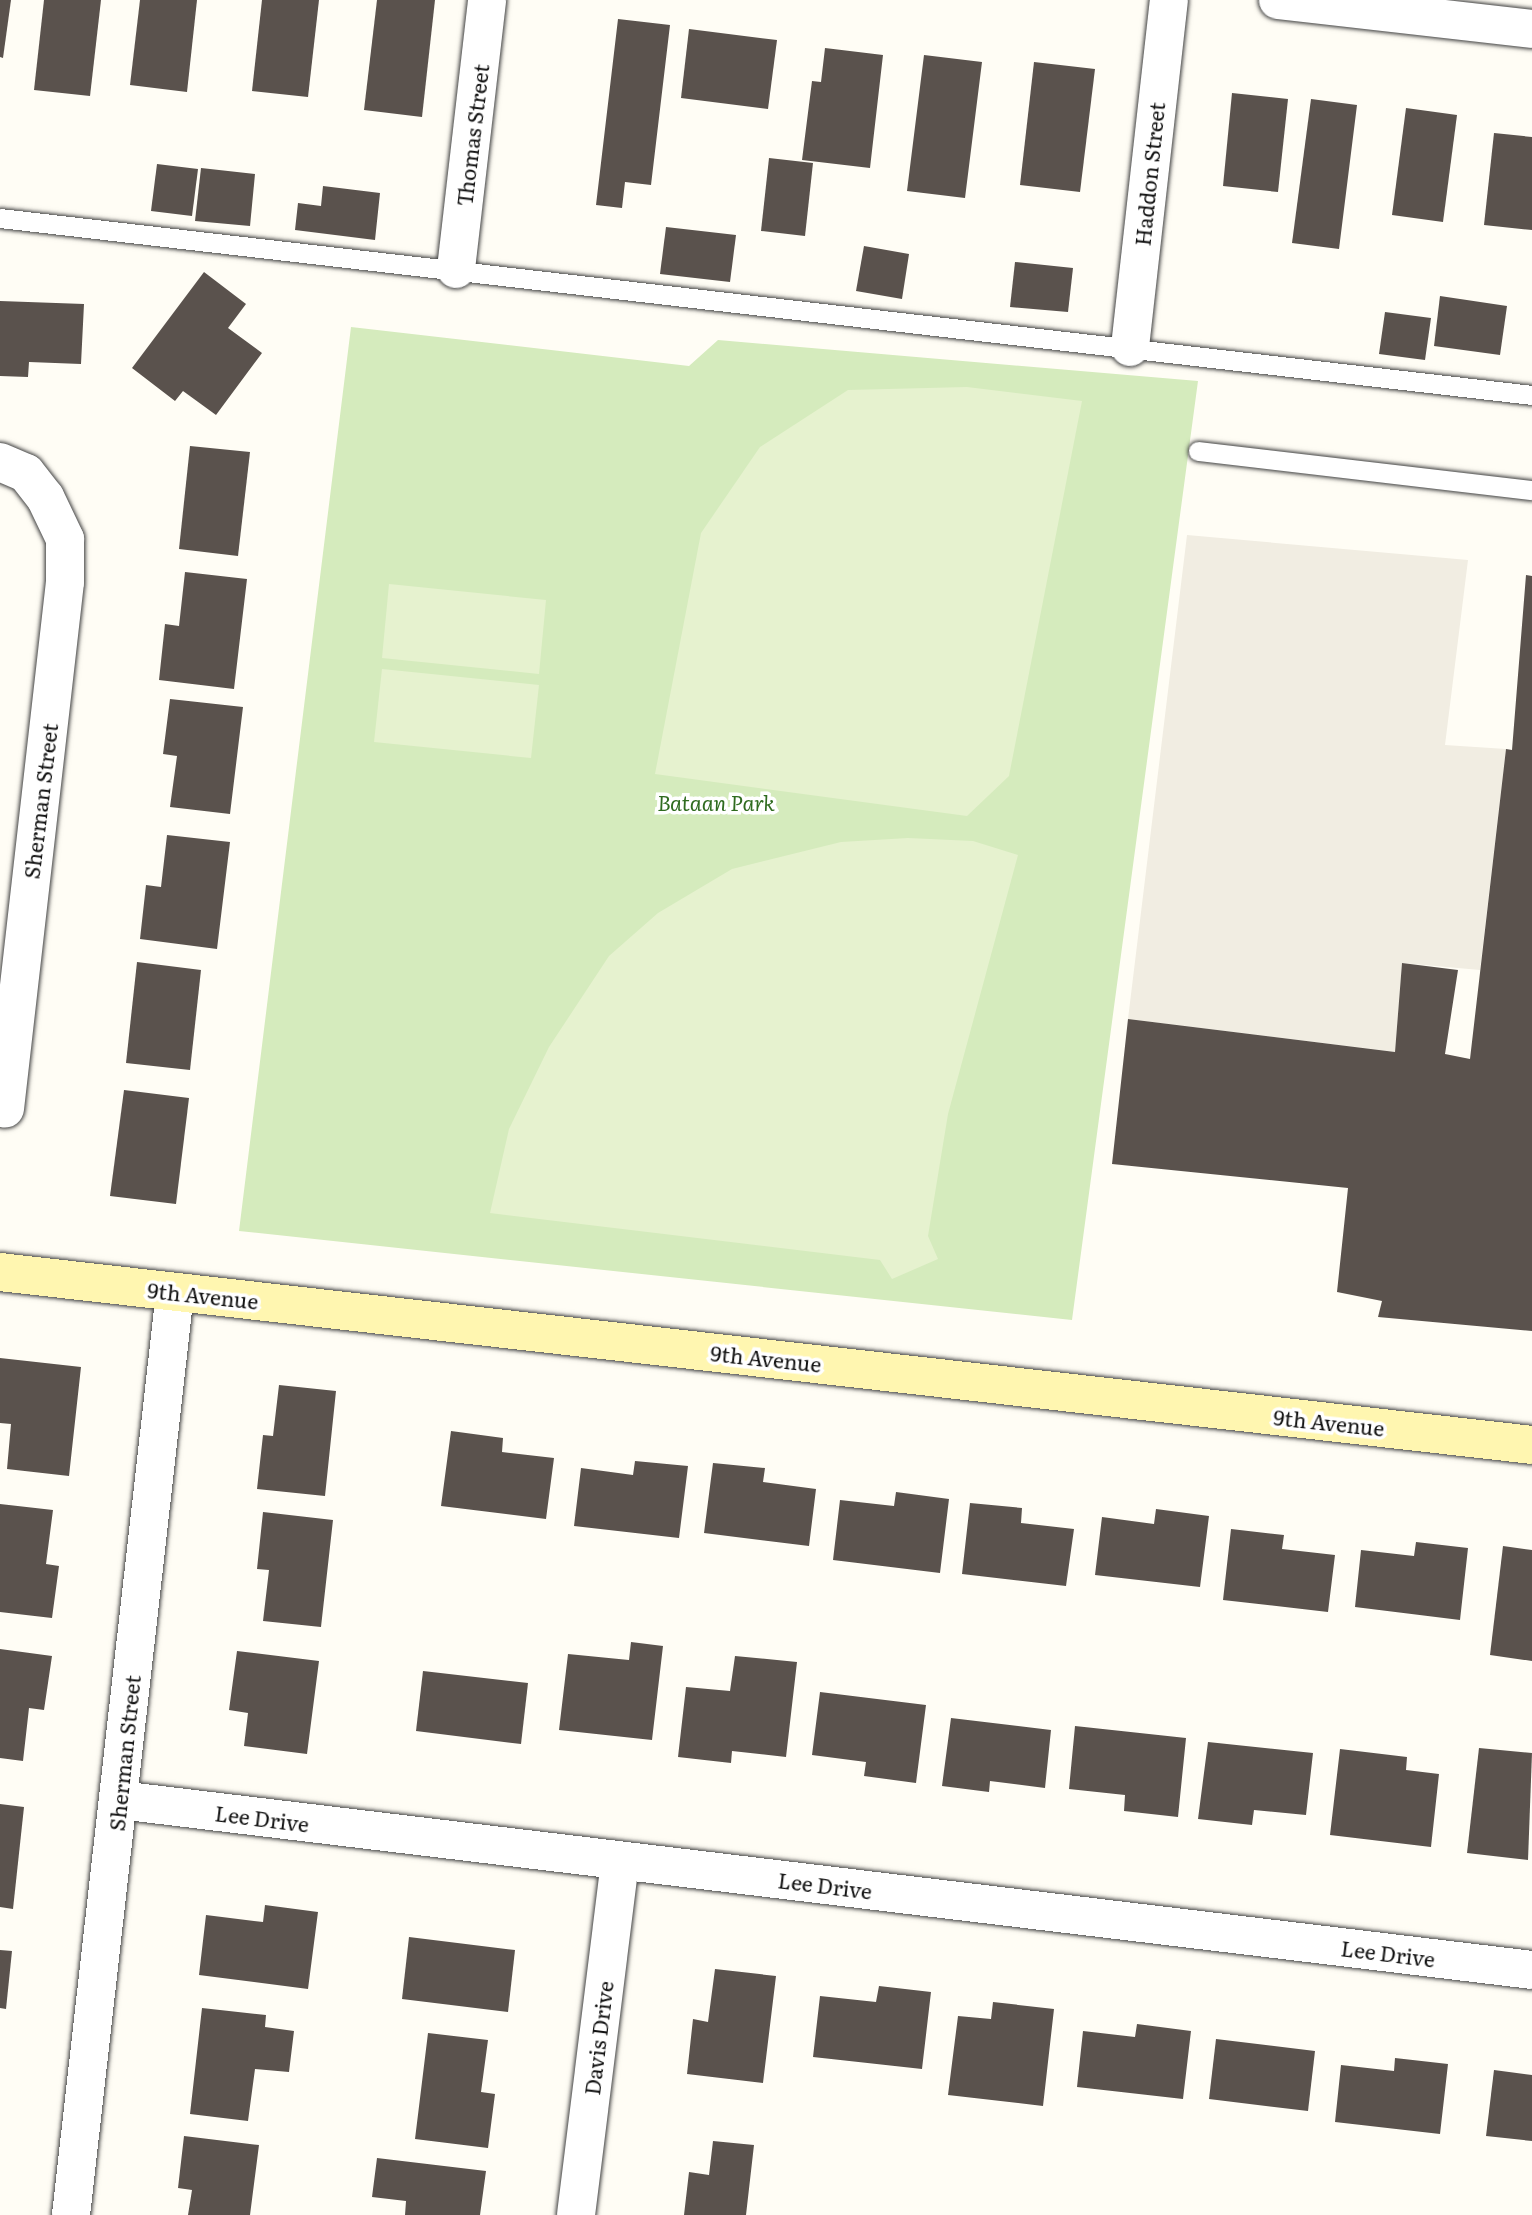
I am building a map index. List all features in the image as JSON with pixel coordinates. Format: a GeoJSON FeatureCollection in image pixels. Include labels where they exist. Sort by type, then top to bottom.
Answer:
{"type":"FeatureCollection","features":[{"type":"Feature","properties":{"kind":"street","name":"Thomas Street"},"geometry":{"type":"LineString","coordinates":[[456,269],[487,0]]}},
{"type":"Feature","properties":{"kind":"street","name":"Haddon Street"},"geometry":{"type":"LineString","coordinates":[[1130,347],[1169,0]]}},
{"type":"Feature","properties":{"kind":"street"},"geometry":{"type":"LineString","coordinates":[[1278,0],[1532,29]]}},
{"type":"Feature","properties":{"kind":"street","name":"Sherman Street"},"geometry":{"type":"LineString","coordinates":[[0,462],[26,473],[45,497],[65,539],[65,582],[5,1109]]}},
{"type":"Feature","properties":{"kind":"street","name":"9th Avenue"},"geometry":{"type":"LineString","coordinates":[[0,1272],[1532,1445]]}},
{"type":"Feature","properties":{"kind":"street","name":"Sherman Street"},"geometry":{"type":"LineString","coordinates":[[71,2215],[175,1292]]}},
{"type":"Feature","properties":{"kind":"street","name":"Lee Drive"},"geometry":{"type":"LineString","coordinates":[[119,1800],[1532,1970]]}},
{"type":"Feature","properties":{"kind":"street","name":"Davis Drive"},"geometry":{"type":"LineString","coordinates":[[576,2215],[620,1861]]}},
{"type":"Feature","properties":{"kind":"lane"},"geometry":{"type":"LineString","coordinates":[[0,218],[1532,395]]}},
{"type":"Feature","properties":{"kind":"lane"},"geometry":{"type":"LineString","coordinates":[[1198,451],[1532,490]]}},
{"type":"Feature","properties":{"kind":"green space","name":"Bataan Park"},"geometry":{"type":"Polygon","coordinates":[[[351,327],[689,366],[718,340],[1198,381],[1072,1320],[239,1231],[351,327]]]}},
{"type":"Feature","properties":{"kind":"green space"},"geometry":{"type":"Polygon","coordinates":[[[967,387],[1082,401],[1009,776],[967,816],[655,774],[701,533],[760,447],[848,390],[967,387]]]}},
{"type":"Feature","properties":{"kind":"green space"},"geometry":{"type":"Polygon","coordinates":[[[389,584],[546,600],[539,674],[382,658],[389,584]]]}},
{"type":"Feature","properties":{"kind":"green space"},"geometry":{"type":"Polygon","coordinates":[[[382,669],[539,685],[531,758],[374,742],[382,669]]]}},
{"type":"Feature","properties":{"kind":"green space"},"geometry":{"type":"Polygon","coordinates":[[[908,838],[973,841],[1018,855],[948,1114],[928,1236],[938,1259],[892,1279],[880,1260],[490,1213],[509,1129],[549,1047],[609,956],[658,913],[732,869],[841,842],[908,838]]]}},
{"type":"Feature","properties":{"kind":"shaded area"},"geometry":{"type":"Polygon","coordinates":[[[1187,535],[1468,560],[1445,745],[1506,749],[1480,970],[1402,963],[1395,1052],[1128,1019],[1187,535]]]}},
{"type":"Feature","properties":{"kind":"building"},"geometry":{"type":"Polygon","coordinates":[[[0,0],[11,0],[3,58],[0,57],[0,0]]]}},
{"type":"Feature","properties":{"kind":"building"},"geometry":{"type":"Polygon","coordinates":[[[44,0],[101,0],[90,96],[34,90],[44,0]]]}},
{"type":"Feature","properties":{"kind":"building"},"geometry":{"type":"Polygon","coordinates":[[[140,0],[197,0],[187,92],[130,85],[140,0]]]}},
{"type":"Feature","properties":{"kind":"building"},"geometry":{"type":"Polygon","coordinates":[[[262,0],[319,0],[308,97],[252,91],[262,0]]]}},
{"type":"Feature","properties":{"kind":"building"},"geometry":{"type":"Polygon","coordinates":[[[377,0],[435,0],[422,117],[364,110],[377,0]]]}},
{"type":"Feature","properties":{"kind":"building"},"geometry":{"type":"Polygon","coordinates":[[[618,19],[670,25],[651,185],[625,182],[622,208],[596,205],[618,19]]]}},
{"type":"Feature","properties":{"kind":"building"},"geometry":{"type":"Polygon","coordinates":[[[689,29],[777,40],[768,109],[681,98],[689,29]]]}},
{"type":"Feature","properties":{"kind":"building"},"geometry":{"type":"Polygon","coordinates":[[[825,48],[883,55],[870,168],[802,160],[812,81],[821,82],[825,48]]]}},
{"type":"Feature","properties":{"kind":"building"},"geometry":{"type":"Polygon","coordinates":[[[924,55],[982,62],[965,198],[907,191],[924,55]]]}},
{"type":"Feature","properties":{"kind":"building"},"geometry":{"type":"Polygon","coordinates":[[[1034,62],[1095,69],[1080,192],[1020,185],[1034,62]]]}},
{"type":"Feature","properties":{"kind":"building"},"geometry":{"type":"Polygon","coordinates":[[[1232,93],[1288,99],[1278,192],[1223,186],[1232,93]]]}},
{"type":"Feature","properties":{"kind":"building"},"geometry":{"type":"Polygon","coordinates":[[[1311,99],[1357,105],[1339,249],[1292,243],[1311,99]]]}},
{"type":"Feature","properties":{"kind":"building"},"geometry":{"type":"Polygon","coordinates":[[[1406,108],[1457,115],[1443,222],[1392,215],[1406,108]]]}},
{"type":"Feature","properties":{"kind":"building"},"geometry":{"type":"Polygon","coordinates":[[[1494,133],[1532,137],[1532,230],[1484,225],[1494,133]]]}},
{"type":"Feature","properties":{"kind":"building"},"geometry":{"type":"Polygon","coordinates":[[[769,158],[813,163],[805,236],[761,231],[769,158]]]}},
{"type":"Feature","properties":{"kind":"building"},"geometry":{"type":"Polygon","coordinates":[[[157,164],[198,169],[192,216],[151,211],[157,164]]]}},
{"type":"Feature","properties":{"kind":"building"},"geometry":{"type":"Polygon","coordinates":[[[201,168],[255,174],[250,226],[195,221],[201,168]]]}},
{"type":"Feature","properties":{"kind":"building"},"geometry":{"type":"Polygon","coordinates":[[[323,186],[380,193],[375,240],[295,230],[298,203],[321,206],[323,186]]]}},
{"type":"Feature","properties":{"kind":"building"},"geometry":{"type":"Polygon","coordinates":[[[666,227],[736,235],[730,282],[660,274],[666,227]]]}},
{"type":"Feature","properties":{"kind":"building"},"geometry":{"type":"Polygon","coordinates":[[[864,246],[909,254],[902,299],[856,291],[864,246]]]}},
{"type":"Feature","properties":{"kind":"building"},"geometry":{"type":"Polygon","coordinates":[[[1015,262],[1073,268],[1068,312],[1010,307],[1015,262]]]}},
{"type":"Feature","properties":{"kind":"building"},"geometry":{"type":"Polygon","coordinates":[[[204,272],[246,304],[228,328],[262,353],[216,415],[183,391],[175,401],[132,368],[204,272]]]}},
{"type":"Feature","properties":{"kind":"building"},"geometry":{"type":"Polygon","coordinates":[[[1440,296],[1507,306],[1500,355],[1434,346],[1440,296]]]}},
{"type":"Feature","properties":{"kind":"building"},"geometry":{"type":"Polygon","coordinates":[[[0,301],[84,304],[81,364],[29,362],[28,377],[0,376],[0,301]]]}},
{"type":"Feature","properties":{"kind":"building"},"geometry":{"type":"Polygon","coordinates":[[[1385,312],[1431,318],[1425,360],[1379,354],[1385,312]]]}},
{"type":"Feature","properties":{"kind":"building"},"geometry":{"type":"Polygon","coordinates":[[[190,446],[250,452],[238,556],[179,549],[190,446]]]}},
{"type":"Feature","properties":{"kind":"building"},"geometry":{"type":"Polygon","coordinates":[[[185,572],[247,579],[234,689],[159,680],[165,624],[179,626],[185,572]]]}},
{"type":"Feature","properties":{"kind":"building"},"geometry":{"type":"Polygon","coordinates":[[[1526,575],[1532,576],[1532,1331],[1378,1317],[1382,1301],[1337,1292],[1348,1188],[1112,1164],[1128,1019],[1395,1052],[1402,963],[1458,970],[1445,1054],[1470,1059],[1506,749],[1512,750],[1526,575]]]}},
{"type":"Feature","properties":{"kind":"building"},"geometry":{"type":"Polygon","coordinates":[[[170,699],[243,707],[230,814],[170,807],[177,756],[163,754],[170,699]]]}},
{"type":"Feature","properties":{"kind":"building"},"geometry":{"type":"Polygon","coordinates":[[[167,835],[230,842],[217,949],[140,939],[146,885],[161,887],[167,835]]]}},
{"type":"Feature","properties":{"kind":"building"},"geometry":{"type":"Polygon","coordinates":[[[137,962],[201,970],[190,1070],[126,1063],[137,962]]]}},
{"type":"Feature","properties":{"kind":"building"},"geometry":{"type":"Polygon","coordinates":[[[124,1090],[189,1098],[176,1204],[110,1196],[124,1090]]]}},
{"type":"Feature","properties":{"kind":"building"},"geometry":{"type":"Polygon","coordinates":[[[0,1358],[81,1367],[69,1476],[7,1469],[11,1424],[0,1423],[0,1358]]]}},
{"type":"Feature","properties":{"kind":"building"},"geometry":{"type":"Polygon","coordinates":[[[279,1385],[336,1391],[325,1496],[257,1489],[263,1435],[273,1436],[279,1385]]]}},
{"type":"Feature","properties":{"kind":"building"},"geometry":{"type":"Polygon","coordinates":[[[451,1431],[503,1438],[502,1452],[554,1458],[546,1519],[441,1506],[451,1431]]]}},
{"type":"Feature","properties":{"kind":"building"},"geometry":{"type":"Polygon","coordinates":[[[635,1461],[688,1466],[679,1538],[574,1526],[581,1468],[633,1475],[635,1461]]]}},
{"type":"Feature","properties":{"kind":"building"},"geometry":{"type":"Polygon","coordinates":[[[713,1463],[765,1468],[763,1482],[816,1489],[809,1546],[704,1533],[713,1463]]]}},
{"type":"Feature","properties":{"kind":"building"},"geometry":{"type":"Polygon","coordinates":[[[896,1492],[949,1499],[940,1573],[833,1560],[840,1500],[894,1506],[896,1492]]]}},
{"type":"Feature","properties":{"kind":"building"},"geometry":{"type":"Polygon","coordinates":[[[970,1503],[1022,1508],[1021,1523],[1074,1529],[1066,1586],[962,1574],[970,1503]]]}},
{"type":"Feature","properties":{"kind":"building"},"geometry":{"type":"Polygon","coordinates":[[[0,1504],[53,1510],[46,1564],[59,1566],[52,1618],[0,1612],[0,1504]]]}},
{"type":"Feature","properties":{"kind":"building"},"geometry":{"type":"Polygon","coordinates":[[[1156,1509],[1209,1516],[1200,1587],[1095,1575],[1102,1517],[1154,1524],[1156,1509]]]}},
{"type":"Feature","properties":{"kind":"building"},"geometry":{"type":"Polygon","coordinates":[[[263,1512],[333,1520],[321,1627],[263,1621],[269,1570],[257,1569],[263,1512]]]}},
{"type":"Feature","properties":{"kind":"building"},"geometry":{"type":"Polygon","coordinates":[[[1231,1529],[1284,1535],[1282,1549],[1335,1555],[1328,1612],[1223,1600],[1231,1529]]]}},
{"type":"Feature","properties":{"kind":"building"},"geometry":{"type":"Polygon","coordinates":[[[1416,1542],[1468,1548],[1460,1620],[1355,1607],[1361,1550],[1414,1556],[1416,1542]]]}},
{"type":"Feature","properties":{"kind":"building"},"geometry":{"type":"Polygon","coordinates":[[[1503,1546],[1532,1550],[1532,1661],[1490,1655],[1503,1546]]]}},
{"type":"Feature","properties":{"kind":"building"},"geometry":{"type":"Polygon","coordinates":[[[631,1642],[663,1646],[652,1740],[559,1730],[568,1654],[629,1660],[631,1642]]]}},
{"type":"Feature","properties":{"kind":"building"},"geometry":{"type":"Polygon","coordinates":[[[0,1649],[52,1656],[44,1710],[29,1708],[23,1761],[0,1758],[0,1649]]]}},
{"type":"Feature","properties":{"kind":"building"},"geometry":{"type":"Polygon","coordinates":[[[237,1651],[319,1661],[307,1754],[244,1746],[248,1713],[229,1710],[237,1651]]]}},
{"type":"Feature","properties":{"kind":"building"},"geometry":{"type":"Polygon","coordinates":[[[735,1656],[797,1662],[786,1757],[732,1751],[731,1763],[678,1757],[686,1687],[730,1691],[735,1656]]]}},
{"type":"Feature","properties":{"kind":"building"},"geometry":{"type":"Polygon","coordinates":[[[423,1671],[528,1683],[521,1744],[416,1731],[423,1671]]]}},
{"type":"Feature","properties":{"kind":"building"},"geometry":{"type":"Polygon","coordinates":[[[820,1692],[926,1705],[916,1783],[864,1776],[866,1762],[812,1755],[820,1692]]]}},
{"type":"Feature","properties":{"kind":"building"},"geometry":{"type":"Polygon","coordinates":[[[951,1718],[1051,1730],[1045,1788],[990,1781],[989,1792],[942,1786],[951,1718]]]}},
{"type":"Feature","properties":{"kind":"building"},"geometry":{"type":"Polygon","coordinates":[[[1075,1726],[1186,1738],[1178,1817],[1124,1811],[1125,1795],[1069,1789],[1075,1726]]]}},
{"type":"Feature","properties":{"kind":"building"},"geometry":{"type":"Polygon","coordinates":[[[1208,1742],[1313,1753],[1306,1815],[1254,1810],[1252,1825],[1198,1819],[1208,1742]]]}},
{"type":"Feature","properties":{"kind":"building"},"geometry":{"type":"Polygon","coordinates":[[[1479,1748],[1532,1753],[1528,1860],[1467,1853],[1479,1748]]]}},
{"type":"Feature","properties":{"kind":"building"},"geometry":{"type":"Polygon","coordinates":[[[1340,1749],[1407,1757],[1406,1770],[1439,1774],[1431,1847],[1330,1835],[1340,1749]]]}},
{"type":"Feature","properties":{"kind":"building"},"geometry":{"type":"Polygon","coordinates":[[[0,1804],[24,1807],[13,1909],[0,1907],[0,1804]]]}},
{"type":"Feature","properties":{"kind":"building"},"geometry":{"type":"Polygon","coordinates":[[[265,1905],[318,1912],[308,1989],[199,1975],[206,1915],[263,1922],[265,1905]]]}},
{"type":"Feature","properties":{"kind":"building"},"geometry":{"type":"Polygon","coordinates":[[[409,1937],[515,1950],[508,2012],[402,1999],[409,1937]]]}},
{"type":"Feature","properties":{"kind":"building"},"geometry":{"type":"Polygon","coordinates":[[[0,1950],[12,1951],[6,2009],[0,2008],[0,1950]]]}},
{"type":"Feature","properties":{"kind":"building"},"geometry":{"type":"Polygon","coordinates":[[[715,1969],[776,1976],[763,2083],[687,2074],[693,2019],[708,2022],[715,1969]]]}},
{"type":"Feature","properties":{"kind":"building"},"geometry":{"type":"Polygon","coordinates":[[[879,1986],[931,1992],[922,2069],[813,2057],[820,1996],[876,2002],[879,1986]]]}},
{"type":"Feature","properties":{"kind":"building"},"geometry":{"type":"Polygon","coordinates":[[[993,2002],[1054,2009],[1043,2106],[948,2095],[958,2016],[991,2019],[993,2002]]]}},
{"type":"Feature","properties":{"kind":"building"},"geometry":{"type":"Polygon","coordinates":[[[202,2008],[266,2015],[265,2027],[294,2031],[289,2072],[255,2069],[248,2121],[190,2114],[202,2008]]]}},
{"type":"Feature","properties":{"kind":"building"},"geometry":{"type":"Polygon","coordinates":[[[1137,2024],[1191,2031],[1183,2099],[1077,2087],[1083,2031],[1135,2037],[1137,2024]]]}},
{"type":"Feature","properties":{"kind":"building"},"geometry":{"type":"Polygon","coordinates":[[[428,2033],[488,2040],[481,2092],[495,2094],[488,2148],[415,2139],[428,2033]]]}},
{"type":"Feature","properties":{"kind":"building"},"geometry":{"type":"Polygon","coordinates":[[[1216,2039],[1315,2051],[1308,2111],[1209,2099],[1216,2039]]]}},
{"type":"Feature","properties":{"kind":"building"},"geometry":{"type":"Polygon","coordinates":[[[1395,2058],[1448,2064],[1440,2134],[1335,2122],[1341,2065],[1394,2071],[1395,2058]]]}},
{"type":"Feature","properties":{"kind":"building"},"geometry":{"type":"Polygon","coordinates":[[[1494,2070],[1532,2075],[1532,2141],[1486,2136],[1494,2070]]]}},
{"type":"Feature","properties":{"kind":"building"},"geometry":{"type":"Polygon","coordinates":[[[184,2136],[259,2145],[250,2215],[188,2215],[192,2190],[178,2188],[184,2136]]]}},
{"type":"Feature","properties":{"kind":"building"},"geometry":{"type":"Polygon","coordinates":[[[713,2141],[754,2145],[746,2215],[684,2215],[689,2172],[709,2175],[713,2141]]]}},
{"type":"Feature","properties":{"kind":"building"},"geometry":{"type":"Polygon","coordinates":[[[377,2158],[486,2171],[480,2215],[405,2215],[406,2201],[372,2197],[377,2158]]]}}]}
